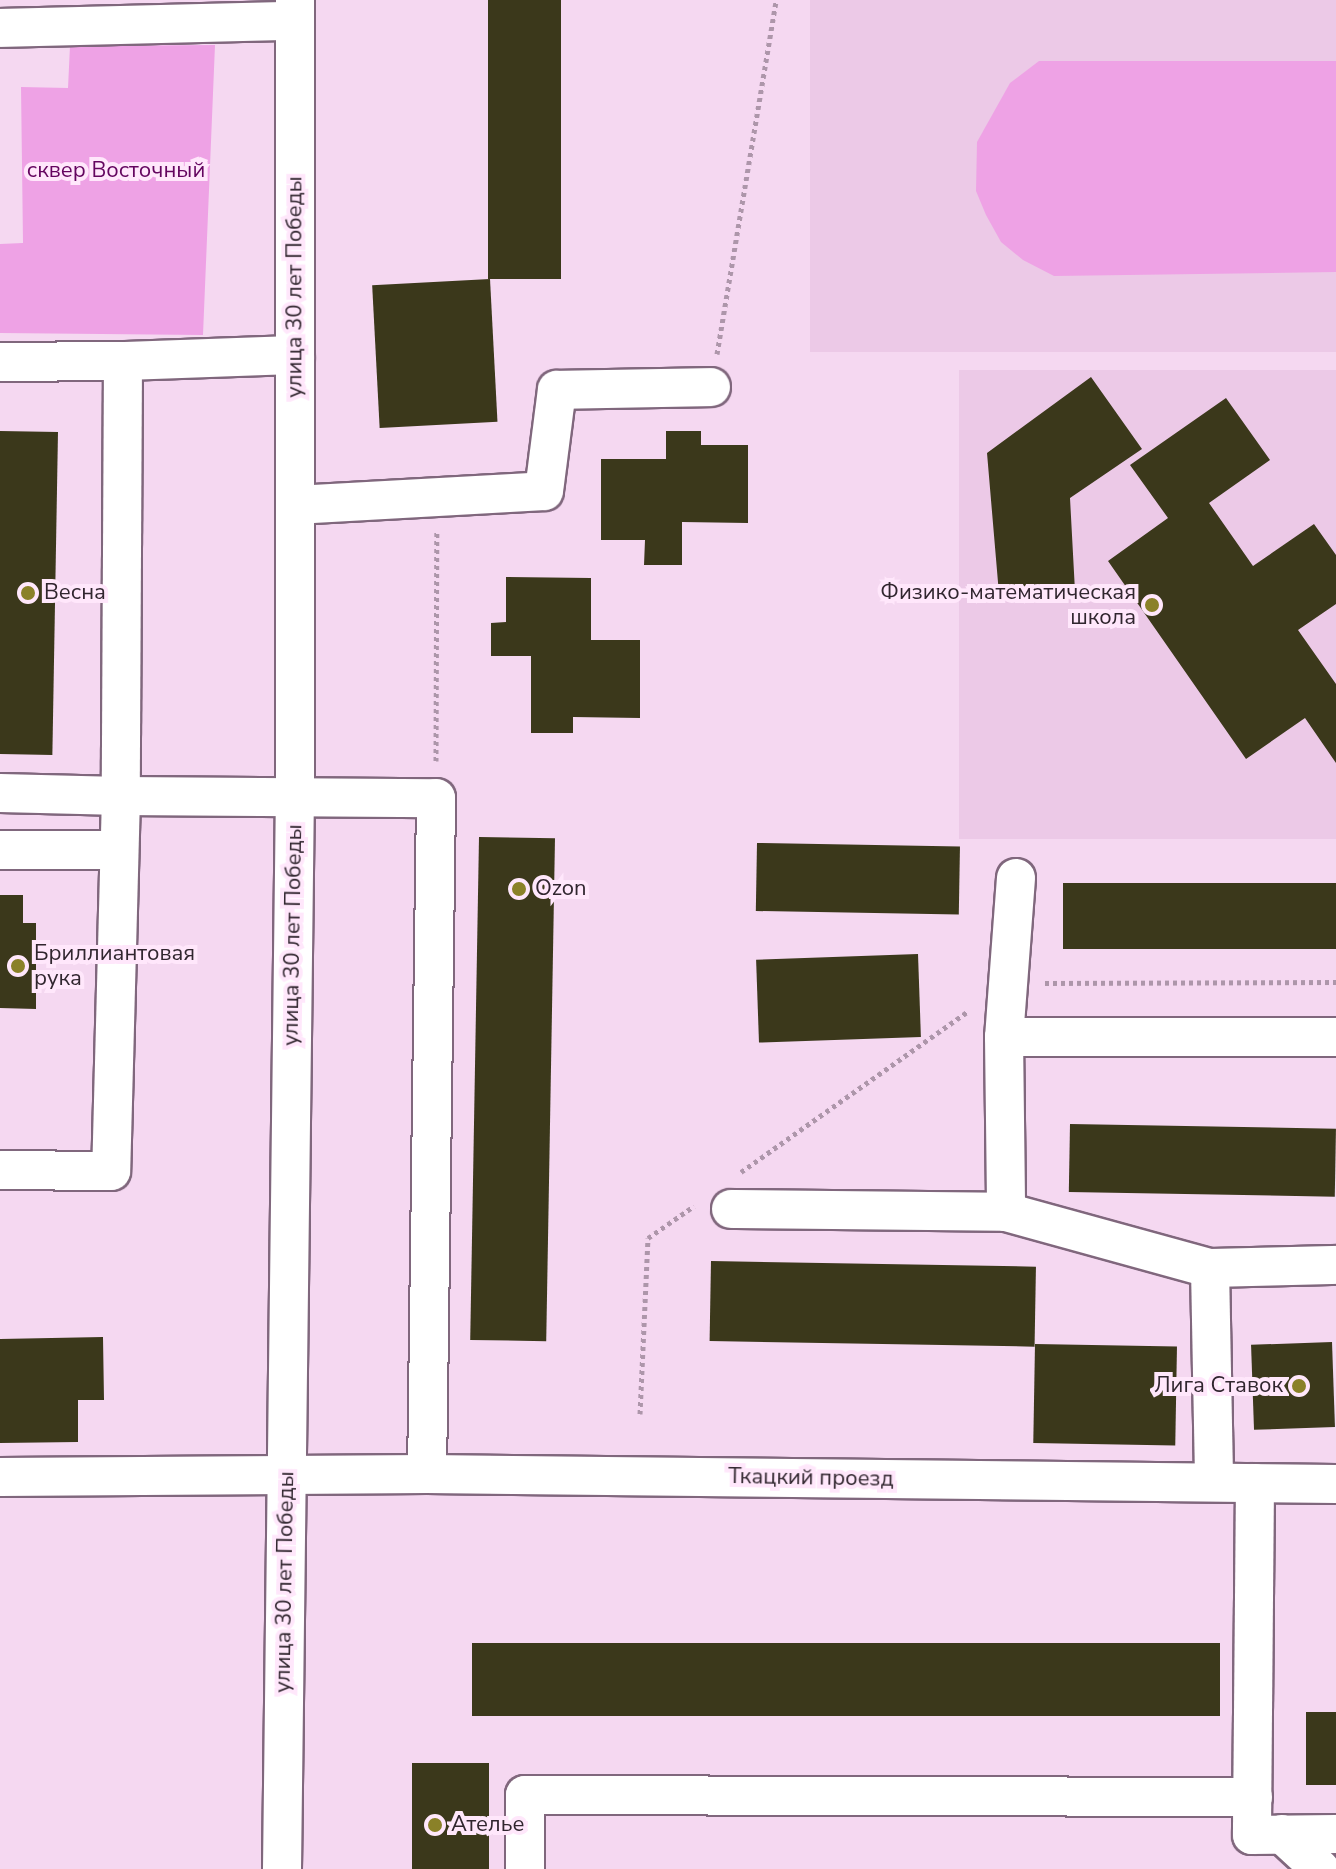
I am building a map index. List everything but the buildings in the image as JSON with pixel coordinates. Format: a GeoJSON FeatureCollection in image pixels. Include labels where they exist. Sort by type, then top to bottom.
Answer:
{"type":"FeatureCollection","features":[{"type":"Feature","properties":{"kind":"street"},"geometry":{"type":"LineString","coordinates":[[0,28],[295,10]]}},
{"type":"Feature","properties":{"kind":"street","name":"улица 30 лет Победы"},"geometry":{"type":"LineString","coordinates":[[282,1869],[295,797],[295,10]]}},
{"type":"Feature","properties":{"kind":"street"},"geometry":{"type":"LineString","coordinates":[[0,362],[295,355]]}},
{"type":"Feature","properties":{"kind":"street"},"geometry":{"type":"LineString","coordinates":[[0,1170],[111,1171],[115,850],[121,796],[123,361]]}},
{"type":"Feature","properties":{"kind":"street"},"geometry":{"type":"LineString","coordinates":[[296,505],[544,491],[557,390],[711,387]]}},
{"type":"Feature","properties":{"kind":"street"},"geometry":{"type":"LineString","coordinates":[[0,793],[436,798],[427,1474]]}},
{"type":"Feature","properties":{"kind":"street"},"geometry":{"type":"LineString","coordinates":[[0,850],[115,850]]}},
{"type":"Feature","properties":{"kind":"street"},"geometry":{"type":"LineString","coordinates":[[1006,1212],[1004,1037],[1016,878]]}},
{"type":"Feature","properties":{"kind":"street"},"geometry":{"type":"LineString","coordinates":[[1004,1037],[1336,1037]]}},
{"type":"Feature","properties":{"kind":"street"},"geometry":{"type":"LineString","coordinates":[[722,1195],[1006,1212],[1210,1268],[1336,1265]]}},
{"type":"Feature","properties":{"kind":"street"},"geometry":{"type":"LineString","coordinates":[[1210,1268],[1214,1482]]}},
{"type":"Feature","properties":{"kind":"street","name":"Ткацкий проезд"},"geometry":{"type":"LineString","coordinates":[[0,1477],[427,1474],[1336,1484]]}},
{"type":"Feature","properties":{"kind":"street"},"geometry":{"type":"LineString","coordinates":[[1255,1483],[1252,1835],[1336,1834]]}},
{"type":"Feature","properties":{"kind":"street"},"geometry":{"type":"LineString","coordinates":[[525,1869],[525,1795],[1253,1797]]}},
{"type":"Feature","properties":{"kind":"street"},"geometry":{"type":"LineString","coordinates":[[1282,1834],[1320,1869]]}},
{"type":"Feature","properties":{"kind":"path"},"geometry":{"type":"LineString","coordinates":[[711,387],[776,0]]}},
{"type":"Feature","properties":{"kind":"path"},"geometry":{"type":"LineString","coordinates":[[436,798],[438,496]]}},
{"type":"Feature","properties":{"kind":"path"},"geometry":{"type":"LineString","coordinates":[[640,1414],[648,1238],[722,1195],[1008,983],[1336,982]]}},
{"type":"Feature","properties":{"kind":"shaded area"},"geometry":{"type":"Polygon","coordinates":[[[810,0],[1336,0],[1336,352],[810,352],[810,0]]]}},
{"type":"Feature","properties":{"kind":"shaded area","name":"Физико-математическая школа"},"geometry":{"type":"Polygon","coordinates":[[[959,370],[1336,370],[1336,839],[959,839],[959,370]]]}},
{"type":"Feature","properties":{"kind":"green space","name":"сквер Восточный"},"geometry":{"type":"Polygon","coordinates":[[[215,45],[203,335],[0,333],[0,244],[23,243],[21,87],[68,88],[70,46],[215,45]]]}},
{"type":"Feature","properties":{"kind":"green space"},"geometry":{"type":"Polygon","coordinates":[[[1039,61],[1336,61],[1336,272],[1054,276],[1023,260],[1001,242],[976,191],[977,142],[1010,83],[1039,61]]]}},
{"type":"Feature","properties":{"kind":"place","name":"Весна"},"geometry":{"type":"Point","coordinates":[28,593]}},
{"type":"Feature","properties":{"kind":"place","name":"Физико-математическая школа"},"geometry":{"type":"Point","coordinates":[1152,605]}},
{"type":"Feature","properties":{"kind":"place","name":"Ozon"},"geometry":{"type":"Point","coordinates":[519,889]}},
{"type":"Feature","properties":{"kind":"place","name":"Бриллиантовая рука"},"geometry":{"type":"Point","coordinates":[18,966]}},
{"type":"Feature","properties":{"kind":"place","name":"Лига Ставок"},"geometry":{"type":"Point","coordinates":[1299,1386]}},
{"type":"Feature","properties":{"kind":"place","name":"Ателье"},"geometry":{"type":"Point","coordinates":[435,1825]}}]}
